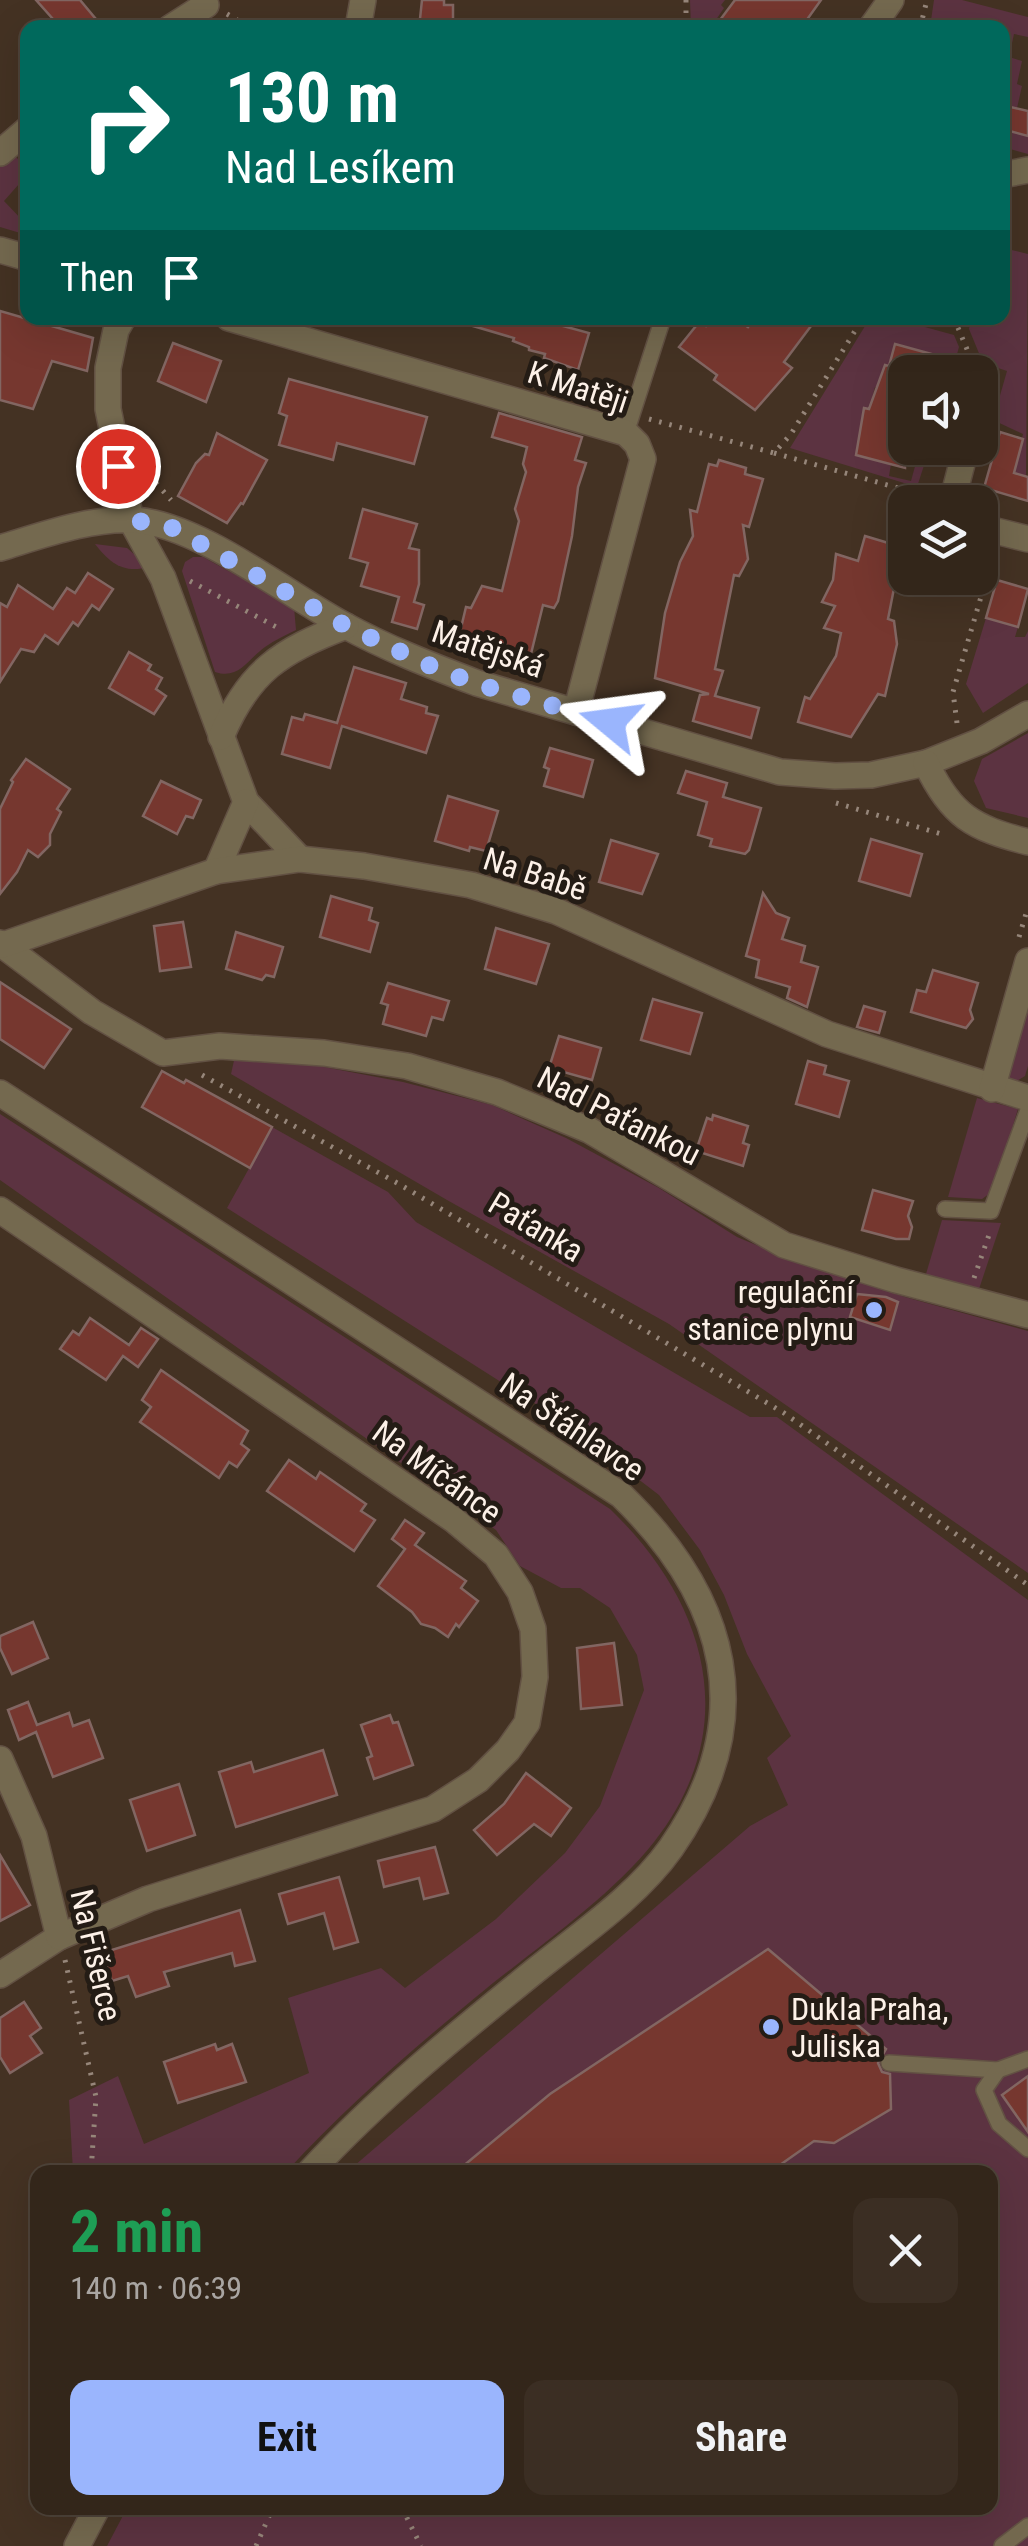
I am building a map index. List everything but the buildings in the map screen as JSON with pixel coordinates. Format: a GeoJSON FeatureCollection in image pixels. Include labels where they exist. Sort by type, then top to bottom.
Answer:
{"type":"FeatureCollection","features":[{"type":"Feature","properties":{"kind":"street"},"geometry":{"type":"LineString","coordinates":[[183,20],[206,5]]}},
{"type":"Feature","properties":{"kind":"street"},"geometry":{"type":"LineString","coordinates":[[0,153],[20,136]]}},
{"type":"Feature","properties":{"kind":"street"},"geometry":{"type":"LineString","coordinates":[[119,325],[108,368],[108,409],[132,520],[164,578],[246,802],[300,859]]}},
{"type":"Feature","properties":{"kind":"street","name":"K Matěji"},"geometry":{"type":"LineString","coordinates":[[238,325],[629,424],[643,459],[576,712]]}},
{"type":"Feature","properties":{"kind":"street","name":"Matějská"},"geometry":{"type":"LineString","coordinates":[[0,548],[63,529],[132,520],[169,526],[346,626],[477,684],[780,772],[871,775],[926,763],[981,741],[1028,714]]}},
{"type":"Feature","properties":{"kind":"street"},"geometry":{"type":"LineString","coordinates":[[998,532],[1028,540]]}},
{"type":"Feature","properties":{"kind":"street"},"geometry":{"type":"LineString","coordinates":[[221,737],[232,709],[249,684],[302,642],[346,626]]}},
{"type":"Feature","properties":{"kind":"street"},"geometry":{"type":"LineString","coordinates":[[926,763],[944,798],[964,818],[988,832],[1028,842]]}},
{"type":"Feature","properties":{"kind":"street"},"geometry":{"type":"LineString","coordinates":[[216,871],[246,802]]}},
{"type":"Feature","properties":{"kind":"street","name":"Na Babě"},"geometry":{"type":"LineString","coordinates":[[2,944],[216,871],[300,859],[470,884],[556,911],[827,1034],[1028,1098]]}},
{"type":"Feature","properties":{"kind":"street"},"geometry":{"type":"LineString","coordinates":[[2,944],[92,1012],[163,1053]]}},
{"type":"Feature","properties":{"kind":"street"},"geometry":{"type":"LineString","coordinates":[[992,1088],[1023,952]]}},
{"type":"Feature","properties":{"kind":"street","name":"Nad Paťankou"},"geometry":{"type":"LineString","coordinates":[[163,1053],[220,1046],[324,1053],[407,1066],[496,1092],[589,1130],[784,1245],[1028,1315]]}},
{"type":"Feature","properties":{"kind":"street","name":"Na Šťáhlavce"},"geometry":{"type":"LineString","coordinates":[[0,1093],[621,1495],[652,1525],[681,1563],[705,1610],[714,1640],[724,1698],[722,1735],[694,1812],[670,1850],[646,1878],[593,1924],[390,2092],[317,2165]]}},
{"type":"Feature","properties":{"kind":"street","name":"Na Míčánce"},"geometry":{"type":"LineString","coordinates":[[0,1210],[454,1520],[496,1555],[520,1592],[532,1629],[535,1677],[527,1723],[508,1750],[478,1780],[433,1809],[148,1898],[59,1938],[0,1975]]}},
{"type":"Feature","properties":{"kind":"street","name":"Na Fišerce"},"geometry":{"type":"LineString","coordinates":[[0,1759],[34,1836],[59,1938]]}},
{"type":"Feature","properties":{"kind":"street"},"geometry":{"type":"LineString","coordinates":[[77,2546],[93,2515]]}},
{"type":"Feature","properties":{"kind":"lane"},"geometry":{"type":"LineString","coordinates":[[629,424],[661,325]]}},
{"type":"Feature","properties":{"kind":"lane"},"geometry":{"type":"LineString","coordinates":[[945,1209],[991,1211],[1028,1110]]}},
{"type":"Feature","properties":{"kind":"lane"},"geometry":{"type":"LineString","coordinates":[[889,2063],[998,2070],[1028,2060]]}},
{"type":"Feature","properties":{"kind":"lane"},"geometry":{"type":"LineString","coordinates":[[998,2070],[984,2090],[1000,2124],[1028,2149]]}},
{"type":"Feature","properties":{"kind":"lane"},"geometry":{"type":"LineString","coordinates":[[1002,2546],[1028,2526]]}},
{"type":"Feature","properties":{"kind":"path"},"geometry":{"type":"LineString","coordinates":[[774,453],[791,434],[858,325]]}},
{"type":"Feature","properties":{"kind":"path"},"geometry":{"type":"LineString","coordinates":[[957,325],[968,355]]}},
{"type":"Feature","properties":{"kind":"path"},"geometry":{"type":"LineString","coordinates":[[629,424],[774,453],[890,485]]}},
{"type":"Feature","properties":{"kind":"path"},"geometry":{"type":"LineString","coordinates":[[187,581],[288,634]]}},
{"type":"Feature","properties":{"kind":"path"},"geometry":{"type":"LineString","coordinates":[[959,731],[953,692],[981,595]]}},
{"type":"Feature","properties":{"kind":"path"},"geometry":{"type":"LineString","coordinates":[[822,798],[953,838]]}},
{"type":"Feature","properties":{"kind":"path"},"geometry":{"type":"LineString","coordinates":[[1023,952],[1028,907]]}},
{"type":"Feature","properties":{"kind":"path","name":"Paťanka"},"geometry":{"type":"LineString","coordinates":[[163,1053],[399,1184],[784,1412],[1028,1585]]}},
{"type":"Feature","properties":{"kind":"path","name":"Na Fišerce"},"geometry":{"type":"LineString","coordinates":[[59,1938],[96,2097],[91,2165]]}},
{"type":"Feature","properties":{"kind":"path"},"geometry":{"type":"LineString","coordinates":[[256,2546],[270,2515]]}},
{"type":"Feature","properties":{"kind":"path"},"geometry":{"type":"LineString","coordinates":[[406,2515],[421,2546]]}},
{"type":"Feature","properties":{"kind":"shaded area"},"geometry":{"type":"Polygon","coordinates":[[[690,0],[725,0],[716,20],[691,20],[690,0]]]}},
{"type":"Feature","properties":{"kind":"shaded area"},"geometry":{"type":"Polygon","coordinates":[[[934,0],[962,0],[1028,17],[1028,37],[1014,34],[1010,52],[1010,20],[931,20],[934,0]]]}},
{"type":"Feature","properties":{"kind":"shaded area"},"geometry":{"type":"Polygon","coordinates":[[[1010,57],[1022,61],[1017,108],[1010,106],[1010,57]]]}},
{"type":"Feature","properties":{"kind":"shaded area"},"geometry":{"type":"Polygon","coordinates":[[[1010,131],[1028,136],[1028,154],[1010,149],[1010,131]]]}},
{"type":"Feature","properties":{"kind":"shaded area"},"geometry":{"type":"Polygon","coordinates":[[[13,154],[20,161],[20,185],[4,201],[20,218],[20,233],[0,227],[0,166],[13,154]]]}},
{"type":"Feature","properties":{"kind":"shaded area"},"geometry":{"type":"Polygon","coordinates":[[[1010,250],[1028,254],[1026,476],[1014,472],[1023,434],[998,422],[998,402],[1007,371],[998,368],[998,355],[980,355],[970,325],[1010,325],[1010,250]]]}},
{"type":"Feature","properties":{"kind":"shaded area"},"geometry":{"type":"Polygon","coordinates":[[[866,325],[918,325],[954,335],[959,347],[957,355],[888,355],[879,388],[875,387],[869,409],[864,408],[856,455],[888,463],[889,476],[911,481],[915,465],[924,465],[918,485],[790,448],[866,325]]]}},
{"type":"Feature","properties":{"kind":"shaded area"},"geometry":{"type":"Polygon","coordinates":[[[95,544],[127,548],[149,567],[132,569],[118,565],[95,544]]]}},
{"type":"Feature","properties":{"kind":"shaded area"},"geometry":{"type":"Polygon","coordinates":[[[203,557],[294,607],[296,630],[265,647],[237,671],[215,672],[182,571],[185,562],[203,557]]]}},
{"type":"Feature","properties":{"kind":"shaded area"},"geometry":{"type":"Polygon","coordinates":[[[986,618],[1018,627],[1015,637],[1025,637],[1028,631],[1028,683],[983,713],[966,684],[986,618]]]}},
{"type":"Feature","properties":{"kind":"shaded area"},"geometry":{"type":"Polygon","coordinates":[[[1028,733],[1028,818],[986,808],[974,781],[982,759],[1028,733]]]}},
{"type":"Feature","properties":{"kind":"shaded area"},"geometry":{"type":"Polygon","coordinates":[[[1028,997],[1028,1066],[1025,1076],[1015,1082],[1007,1076],[1028,997]]]}},
{"type":"Feature","properties":{"kind":"shaded area"},"geometry":{"type":"Polygon","coordinates":[[[235,1056],[403,1082],[492,1105],[566,1138],[659,1188],[737,1237],[905,1297],[1028,1331],[1028,1573],[669,1324],[231,1074],[235,1056]]]}},
{"type":"Feature","properties":{"kind":"shaded area"},"geometry":{"type":"Polygon","coordinates":[[[977,1098],[1018,1109],[993,1191],[982,1199],[948,1197],[977,1098]]]}},
{"type":"Feature","properties":{"kind":"shaded area"},"geometry":{"type":"Polygon","coordinates":[[[0,1114],[610,1509],[643,1545],[670,1584],[690,1625],[702,1667],[705,1711],[699,1755],[682,1798],[654,1842],[593,1904],[378,2081],[293,2165],[73,2165],[69,2100],[118,2076],[144,2144],[309,2073],[288,1998],[381,1968],[405,1988],[496,1919],[565,1853],[600,1806],[644,1690],[637,1655],[610,1608],[580,1588],[561,1588],[520,1566],[496,1530],[0,1180],[0,1114]]]}},
{"type":"Feature","properties":{"kind":"shaded area"},"geometry":{"type":"Polygon","coordinates":[[[272,1127],[388,1192],[416,1222],[750,1417],[777,1417],[1028,1600],[1028,2546],[107,2546],[123,2515],[998,2515],[998,2165],[355,2165],[750,1826],[788,1805],[767,1758],[791,1736],[747,1654],[724,1595],[700,1550],[659,1495],[561,1420],[227,1208],[272,1127]]]}},
{"type":"Feature","properties":{"kind":"shaded area"},"geometry":{"type":"Polygon","coordinates":[[[942,1220],[1001,1223],[979,1289],[926,1274],[942,1220]]]}},
{"type":"Feature","properties":{"kind":"place","name":"regulační stanice plynu"},"geometry":{"type":"Point","coordinates":[874,1310]}},
{"type":"Feature","properties":{"kind":"place","name":"Dukla Praha, Juliska"},"geometry":{"type":"Point","coordinates":[771,2027]}},
{"type":"Feature","properties":{"kind":"route"},"geometry":{"type":"LineString","coordinates":[[118,466],[132,520],[169,526],[204,543],[346,626],[433,667],[477,684],[610,722]]}}]}
